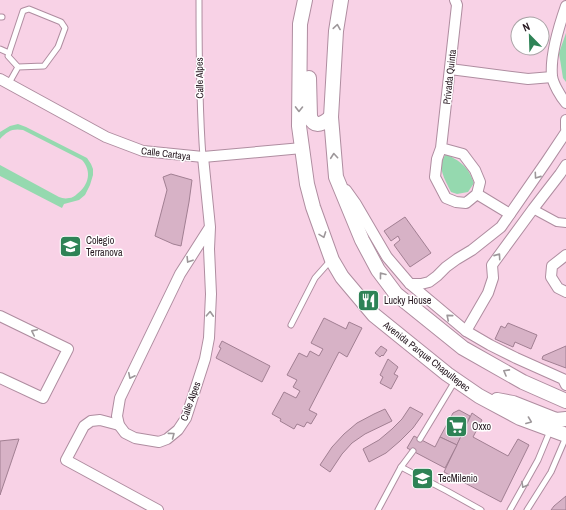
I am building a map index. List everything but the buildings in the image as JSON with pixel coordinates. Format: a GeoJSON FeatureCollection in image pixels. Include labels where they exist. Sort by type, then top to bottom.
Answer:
{"type":"FeatureCollection","features":[{"type":"Feature","properties":{"kind":"main road","name":"Avenida Parque Chapultepec"},"geometry":{"type":"LineString","coordinates":[[305,0],[300,24],[299,126],[306,184],[332,260],[342,277],[374,315],[455,380],[479,396],[520,418],[566,436]]}},
{"type":"Feature","properties":{"kind":"main road"},"geometry":{"type":"LineString","coordinates":[[341,0],[336,31],[331,117],[336,177],[362,240],[378,270],[396,294],[463,348],[523,382],[566,401]]}},
{"type":"Feature","properties":{"kind":"main road"},"geometry":{"type":"LineString","coordinates":[[300,24],[308,49],[310,117],[316,124],[324,123],[331,117]]}},
{"type":"Feature","properties":{"kind":"main road"},"geometry":{"type":"LineString","coordinates":[[479,396],[512,403],[556,420],[566,419]]}},
{"type":"Feature","properties":{"kind":"street","name":"Privada Quinta"},"geometry":{"type":"LineString","coordinates":[[458,2],[441,148],[437,159],[435,177],[446,198],[456,202],[466,203],[477,194]]}},
{"type":"Feature","properties":{"kind":"street"},"geometry":{"type":"LineString","coordinates":[[566,6],[560,22],[553,56],[552,77],[560,96],[566,103]]}},
{"type":"Feature","properties":{"kind":"street"},"geometry":{"type":"LineString","coordinates":[[450,69],[528,79],[552,77]]}},
{"type":"Feature","properties":{"kind":"street","name":"Calle Cartaya"},"geometry":{"type":"LineString","coordinates":[[5,81],[106,137],[143,152],[203,157],[302,148]]}},
{"type":"Feature","properties":{"kind":"street"},"geometry":{"type":"LineString","coordinates":[[566,120],[566,128]]}},
{"type":"Feature","properties":{"kind":"street"},"geometry":{"type":"LineString","coordinates":[[410,284],[429,282],[446,267],[472,250],[501,227],[566,132]]}},
{"type":"Feature","properties":{"kind":"street"},"geometry":{"type":"LineString","coordinates":[[441,148],[462,154],[475,170],[480,182],[477,194],[510,214]]}},
{"type":"Feature","properties":{"kind":"street","name":"Calle Alpes"},"geometry":{"type":"LineString","coordinates":[[120,425],[125,433],[135,438],[159,442],[167,439],[178,430],[186,418],[205,359],[209,338],[211,294],[209,249],[210,227],[203,157]]}},
{"type":"Feature","properties":{"kind":"street"},"geometry":{"type":"LineString","coordinates":[[546,162],[560,174]]}},
{"type":"Feature","properties":{"kind":"street"},"geometry":{"type":"LineString","coordinates":[[466,331],[488,293],[493,278],[492,265],[566,165]]}},
{"type":"Feature","properties":{"kind":"street"},"geometry":{"type":"LineString","coordinates":[[336,177],[356,204],[387,257],[410,284],[466,331],[490,345],[562,379],[566,384]]}},
{"type":"Feature","properties":{"kind":"street"},"geometry":{"type":"LineString","coordinates":[[533,209],[557,222],[566,223]]}},
{"type":"Feature","properties":{"kind":"street"},"geometry":{"type":"LineString","coordinates":[[120,425],[117,416],[120,398],[180,274],[210,227]]}},
{"type":"Feature","properties":{"kind":"street"},"geometry":{"type":"LineString","coordinates":[[501,227],[513,235]]}},
{"type":"Feature","properties":{"kind":"street"},"geometry":{"type":"LineString","coordinates":[[566,255],[552,266],[551,277],[558,288],[566,292]]}},
{"type":"Feature","properties":{"kind":"street"},"geometry":{"type":"LineString","coordinates":[[0,316],[68,349],[43,398],[0,378]]}},
{"type":"Feature","properties":{"kind":"street"},"geometry":{"type":"LineString","coordinates":[[120,425],[100,420],[91,421],[84,426],[66,460],[158,510]]}},
{"type":"Feature","properties":{"kind":"lane","name":"Calle Alpes"},"geometry":{"type":"LineString","coordinates":[[199,0],[199,73],[203,157]]}},
{"type":"Feature","properties":{"kind":"lane"},"geometry":{"type":"LineString","coordinates":[[5,81],[18,67],[44,66],[58,47],[65,28],[61,22],[29,9],[23,11],[8,56],[18,67]]}},
{"type":"Feature","properties":{"kind":"lane"},"geometry":{"type":"LineString","coordinates":[[0,49],[9,53]]}},
{"type":"Feature","properties":{"kind":"lane"},"geometry":{"type":"LineString","coordinates":[[291,325],[315,278],[332,260]]}},
{"type":"Feature","properties":{"kind":"lane"},"geometry":{"type":"LineString","coordinates":[[420,439],[455,380]]}},
{"type":"Feature","properties":{"kind":"lane"},"geometry":{"type":"LineString","coordinates":[[510,510],[538,460],[550,430]]}},
{"type":"Feature","properties":{"kind":"lane"},"geometry":{"type":"LineString","coordinates":[[527,510],[551,472],[566,436]]}},
{"type":"Feature","properties":{"kind":"lane"},"geometry":{"type":"LineString","coordinates":[[378,510],[401,468],[413,451]]}},
{"type":"Feature","properties":{"kind":"lane"},"geometry":{"type":"LineString","coordinates":[[401,468],[447,491],[480,510]]}},
{"type":"Feature","properties":{"kind":"green space"},"geometry":{"type":"Polygon","coordinates":[[[566,33],[566,82],[563,78],[559,53],[566,33]]]}},
{"type":"Feature","properties":{"kind":"green space"},"geometry":{"type":"Polygon","coordinates":[[[18,124],[87,158],[93,169],[93,175],[85,195],[79,200],[64,204],[62,208],[0,176],[0,165],[59,197],[65,198],[71,198],[81,190],[88,178],[87,169],[82,160],[23,130],[16,129],[10,131],[0,139],[0,132],[10,126],[18,124]]]}},
{"type":"Feature","properties":{"kind":"green space"},"geometry":{"type":"Polygon","coordinates":[[[446,154],[460,162],[469,172],[474,183],[468,192],[457,194],[451,192],[442,173],[443,159],[446,154]]]}},
{"type":"Feature","properties":{"kind":"place","name":"Colegio Terranova"},"geometry":{"type":"Point","coordinates":[70,246]}},
{"type":"Feature","properties":{"kind":"place","name":"Lucky House"},"geometry":{"type":"Point","coordinates":[368,300]}},
{"type":"Feature","properties":{"kind":"place","name":"Oxxo"},"geometry":{"type":"Point","coordinates":[456,426]}},
{"type":"Feature","properties":{"kind":"place","name":"TecMilenio"},"geometry":{"type":"Point","coordinates":[423,478]}}]}
